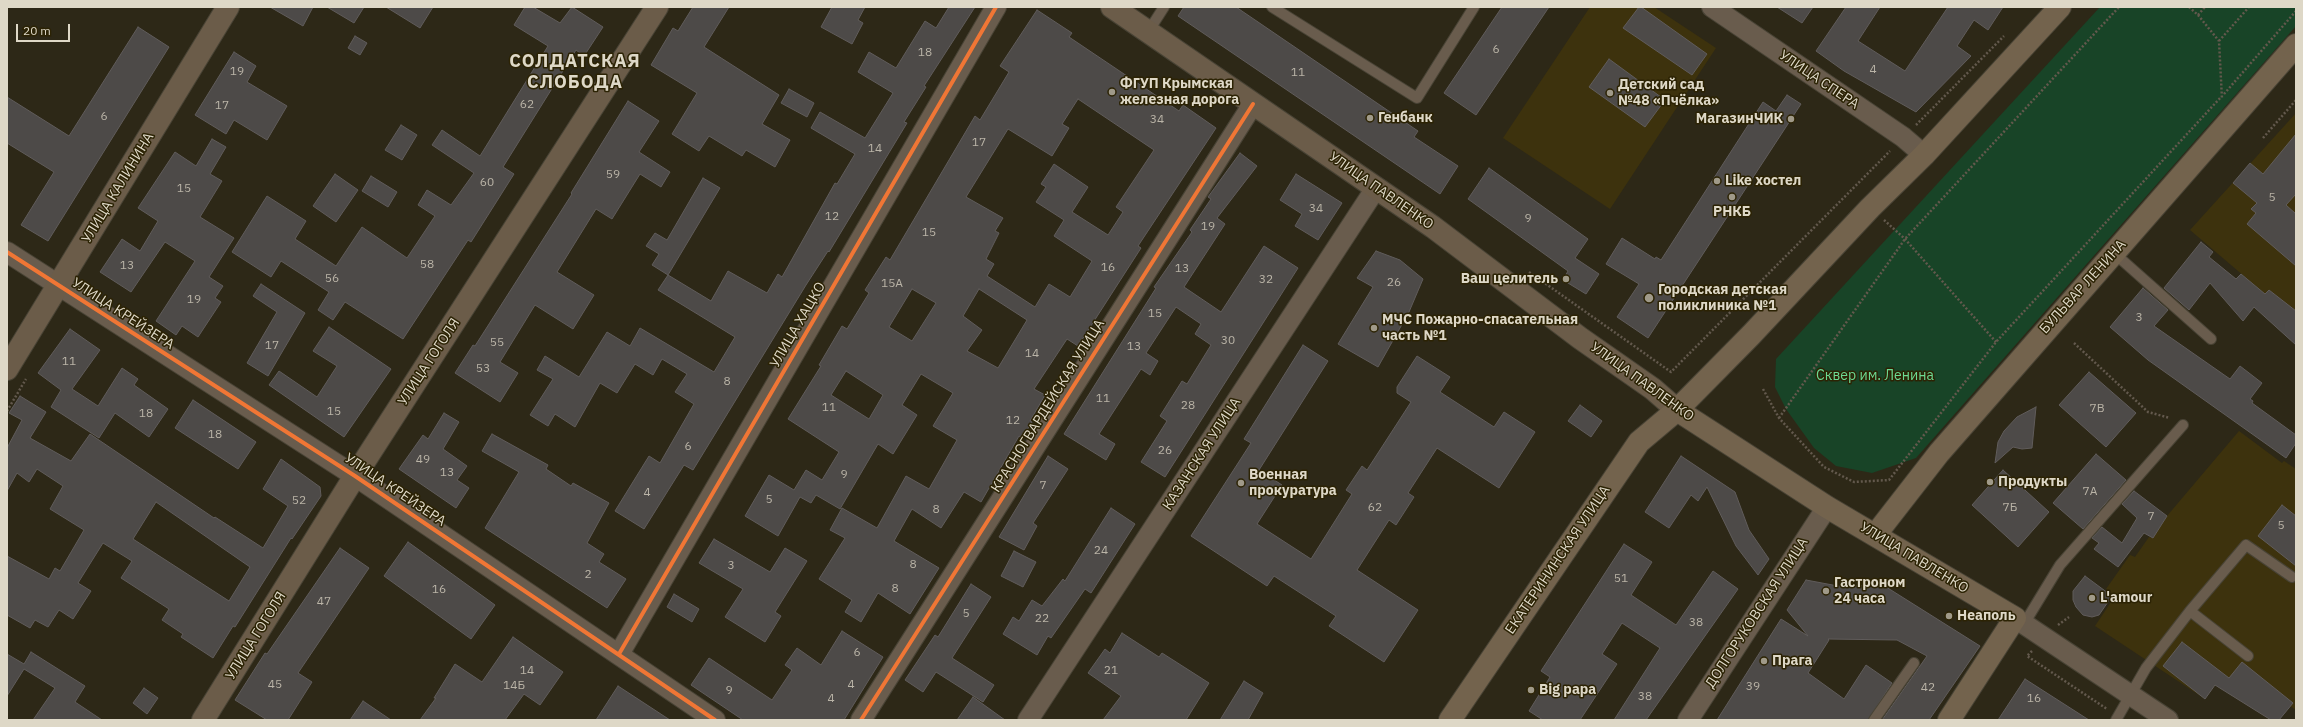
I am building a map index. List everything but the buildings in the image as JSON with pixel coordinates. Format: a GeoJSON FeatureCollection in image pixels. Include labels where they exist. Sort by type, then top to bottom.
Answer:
{"type":"FeatureCollection","features":[{"type":"Feature","properties":{"kind":"main road","name":"УЛИЦА КАЛИНИНА"},"geometry":{"type":"LineString","coordinates":[[7,369],[228,7]]}},
{"type":"Feature","properties":{"kind":"main road","name":"УЛИЦА ГОГОЛЯ"},"geometry":{"type":"LineString","coordinates":[[203,720],[355,476],[657,7]]}},
{"type":"Feature","properties":{"kind":"main road","name":"УЛИЦА ПАВЛЕНКО"},"geometry":{"type":"LineString","coordinates":[[1112,7],[1433,227],[1580,338],[1653,389],[1677,410],[1827,506],[2020,621]]}},
{"type":"Feature","properties":{"kind":"main road"},"geometry":{"type":"LineString","coordinates":[[1677,410],[1751,335],[1870,208],[1924,155],[2060,7]]}},
{"type":"Feature","properties":{"kind":"main road","name":"БУЛЬВАР ЛЕНИНА"},"geometry":{"type":"LineString","coordinates":[[1876,534],[1939,453],[2296,45]]}},
{"type":"Feature","properties":{"kind":"main road","name":"ЕКАТЕРИНИНСКАЯ УЛИЦА"},"geometry":{"type":"LineString","coordinates":[[1450,720],[1639,442],[1677,410]]}},
{"type":"Feature","properties":{"kind":"main road"},"geometry":{"type":"LineString","coordinates":[[1949,720],[2020,621]]}},
{"type":"Feature","properties":{"kind":"street","name":"УЛИЦА ХАЦКО"},"geometry":{"type":"LineString","coordinates":[[619,654],[996,7]]}},
{"type":"Feature","properties":{"kind":"street","name":"УЛИЦА СПЕРА"},"geometry":{"type":"LineString","coordinates":[[1712,7],[1903,137],[1924,155]]}},
{"type":"Feature","properties":{"kind":"street","name":"КРАСНОГВАРДЕЙСКАЯ УЛИЦА"},"geometry":{"type":"LineString","coordinates":[[861,720],[1253,104]]}},
{"type":"Feature","properties":{"kind":"street","name":"КАЗАНСКАЯ УЛИЦА"},"geometry":{"type":"LineString","coordinates":[[1028,720],[1376,188]]}},
{"type":"Feature","properties":{"kind":"street","name":"УЛИЦА КРЕЙЗЕРА"},"geometry":{"type":"LineString","coordinates":[[7,252],[355,476],[715,720]]}},
{"type":"Feature","properties":{"kind":"street","name":"ДОЛГОРУКОВСКАЯ УЛИЦА"},"geometry":{"type":"LineString","coordinates":[[1688,720],[1827,506]]}},
{"type":"Feature","properties":{"kind":"street","name":"УЛИЦА ПАВЛЕНКО"},"geometry":{"type":"LineString","coordinates":[[2020,621],[2168,720]]}},
{"type":"Feature","properties":{"kind":"lane"},"geometry":{"type":"LineString","coordinates":[[1148,32],[1164,7]]}},
{"type":"Feature","properties":{"kind":"lane"},"geometry":{"type":"LineString","coordinates":[[1272,7],[1417,98],[1474,7]]}},
{"type":"Feature","properties":{"kind":"lane"},"geometry":{"type":"LineString","coordinates":[[2114,253],[2211,339]]}},
{"type":"Feature","properties":{"kind":"lane"},"geometry":{"type":"LineString","coordinates":[[2020,621],[2060,565],[2183,425]]}},
{"type":"Feature","properties":{"kind":"lane"},"geometry":{"type":"LineString","coordinates":[[2115,717],[2132,696],[2146,668],[2190,611],[2246,545],[2292,577]]}},
{"type":"Feature","properties":{"kind":"lane"},"geometry":{"type":"LineString","coordinates":[[2190,611],[2248,656]]}},
{"type":"Feature","properties":{"kind":"lane"},"geometry":{"type":"LineString","coordinates":[[1874,720],[1914,663]]}},
{"type":"Feature","properties":{"kind":"path"},"geometry":{"type":"LineString","coordinates":[[1779,418],[1905,239],[2120,7]]}},
{"type":"Feature","properties":{"kind":"path"},"geometry":{"type":"LineString","coordinates":[[2189,7],[2198,15],[2219,41],[2221,98],[2237,113]]}},
{"type":"Feature","properties":{"kind":"path"},"geometry":{"type":"LineString","coordinates":[[2198,15],[2205,7]]}},
{"type":"Feature","properties":{"kind":"path"},"geometry":{"type":"LineString","coordinates":[[2219,41],[2249,7]]}},
{"type":"Feature","properties":{"kind":"path"},"geometry":{"type":"LineString","coordinates":[[1764,389],[1779,418],[1816,460],[1830,471],[1854,482],[1889,480],[1996,342],[2221,98],[2296,11]]}},
{"type":"Feature","properties":{"kind":"path"},"geometry":{"type":"LineString","coordinates":[[1527,271],[1671,372],[2004,35]]}},
{"type":"Feature","properties":{"kind":"path"},"geometry":{"type":"LineString","coordinates":[[2263,138],[2296,100]]}},
{"type":"Feature","properties":{"kind":"path"},"geometry":{"type":"LineString","coordinates":[[1870,208],[1905,239],[1996,342]]}},
{"type":"Feature","properties":{"kind":"path"},"geometry":{"type":"LineString","coordinates":[[2074,343],[2148,412],[2165,416],[2183,425]]}},
{"type":"Feature","properties":{"kind":"path"},"geometry":{"type":"LineString","coordinates":[[2027,656],[2115,717]]}},
{"type":"Feature","properties":{"kind":"shaded area","name":"Детский сад №48 «Пчёлка»"},"geometry":{"type":"Polygon","coordinates":[[[1590,7],[1654,7],[1716,48],[1610,209],[1503,138],[1590,7]]]}},
{"type":"Feature","properties":{"kind":"shaded area"},"geometry":{"type":"Polygon","coordinates":[[[2296,113],[2296,312],[2269,290],[2265,294],[2190,230],[2296,113]]]}},
{"type":"Feature","properties":{"kind":"shaded area"},"geometry":{"type":"Polygon","coordinates":[[[2239,431],[2282,463],[2284,461],[2296,469],[2296,710],[2290,706],[2279,720],[2271,720],[2215,685],[2205,699],[2095,626],[2115,596],[2106,589],[2130,555],[2135,557],[2149,537],[2153,538],[2167,516],[2239,431]]]}},
{"type":"Feature","properties":{"kind":"green space","name":"Сквер им. Ленина"},"geometry":{"type":"Polygon","coordinates":[[[2100,7],[2296,7],[2296,26],[1916,458],[1872,473],[1836,466],[1814,448],[1786,409],[1775,387],[1776,359],[2100,7]]]}},
{"type":"Feature","properties":{"kind":"cycle path"},"geometry":{"type":"LineString","coordinates":[[619,654],[996,7]]}},
{"type":"Feature","properties":{"kind":"cycle path"},"geometry":{"type":"LineString","coordinates":[[861,720],[1253,104]]}},
{"type":"Feature","properties":{"kind":"cycle path"},"geometry":{"type":"LineString","coordinates":[[7,252],[355,476],[715,720]]}},
{"type":"Feature","properties":{"kind":"place","name":"ФГУП Крымская железная дорога"},"geometry":{"type":"Point","coordinates":[1112,92]}},
{"type":"Feature","properties":{"kind":"place","name":"Детский сад №48 «Пчёлка»"},"geometry":{"type":"Point","coordinates":[1610,93]}},
{"type":"Feature","properties":{"kind":"place","name":"Генбанк"},"geometry":{"type":"Point","coordinates":[1370,118]}},
{"type":"Feature","properties":{"kind":"place","name":"МагазинЧИК"},"geometry":{"type":"Point","coordinates":[1791,119]}},
{"type":"Feature","properties":{"kind":"place","name":"Like хостел"},"geometry":{"type":"Point","coordinates":[1717,181]}},
{"type":"Feature","properties":{"kind":"place","name":"РНКБ"},"geometry":{"type":"Point","coordinates":[1732,197]}},
{"type":"Feature","properties":{"kind":"place","name":"Ваш целитель"},"geometry":{"type":"Point","coordinates":[1566,279]}},
{"type":"Feature","properties":{"kind":"place","name":"Городская детская поликлиника №1"},"geometry":{"type":"Point","coordinates":[1649,298]}},
{"type":"Feature","properties":{"kind":"place","name":"МЧС Пожарно-спасательная часть №1"},"geometry":{"type":"Point","coordinates":[1374,328]}},
{"type":"Feature","properties":{"kind":"place","name":"Продукты"},"geometry":{"type":"Point","coordinates":[1990,482]}},
{"type":"Feature","properties":{"kind":"place","name":"Военная прокуратура"},"geometry":{"type":"Point","coordinates":[1241,483]}},
{"type":"Feature","properties":{"kind":"place","name":"Гастроном 24 часа"},"geometry":{"type":"Point","coordinates":[1826,591]}},
{"type":"Feature","properties":{"kind":"place","name":"L'amour"},"geometry":{"type":"Point","coordinates":[2092,598]}},
{"type":"Feature","properties":{"kind":"place","name":"Неаполь"},"geometry":{"type":"Point","coordinates":[1949,616]}},
{"type":"Feature","properties":{"kind":"place","name":"Прага"},"geometry":{"type":"Point","coordinates":[1764,661]}},
{"type":"Feature","properties":{"kind":"place","name":"Big papa"},"geometry":{"type":"Point","coordinates":[1531,690]}},
{"type":"Feature","properties":{"kind":"district","name":"СОЛДАТСКАЯ СЛОБОДА"},"geometry":{"type":"Point","coordinates":[575,72]}}]}
